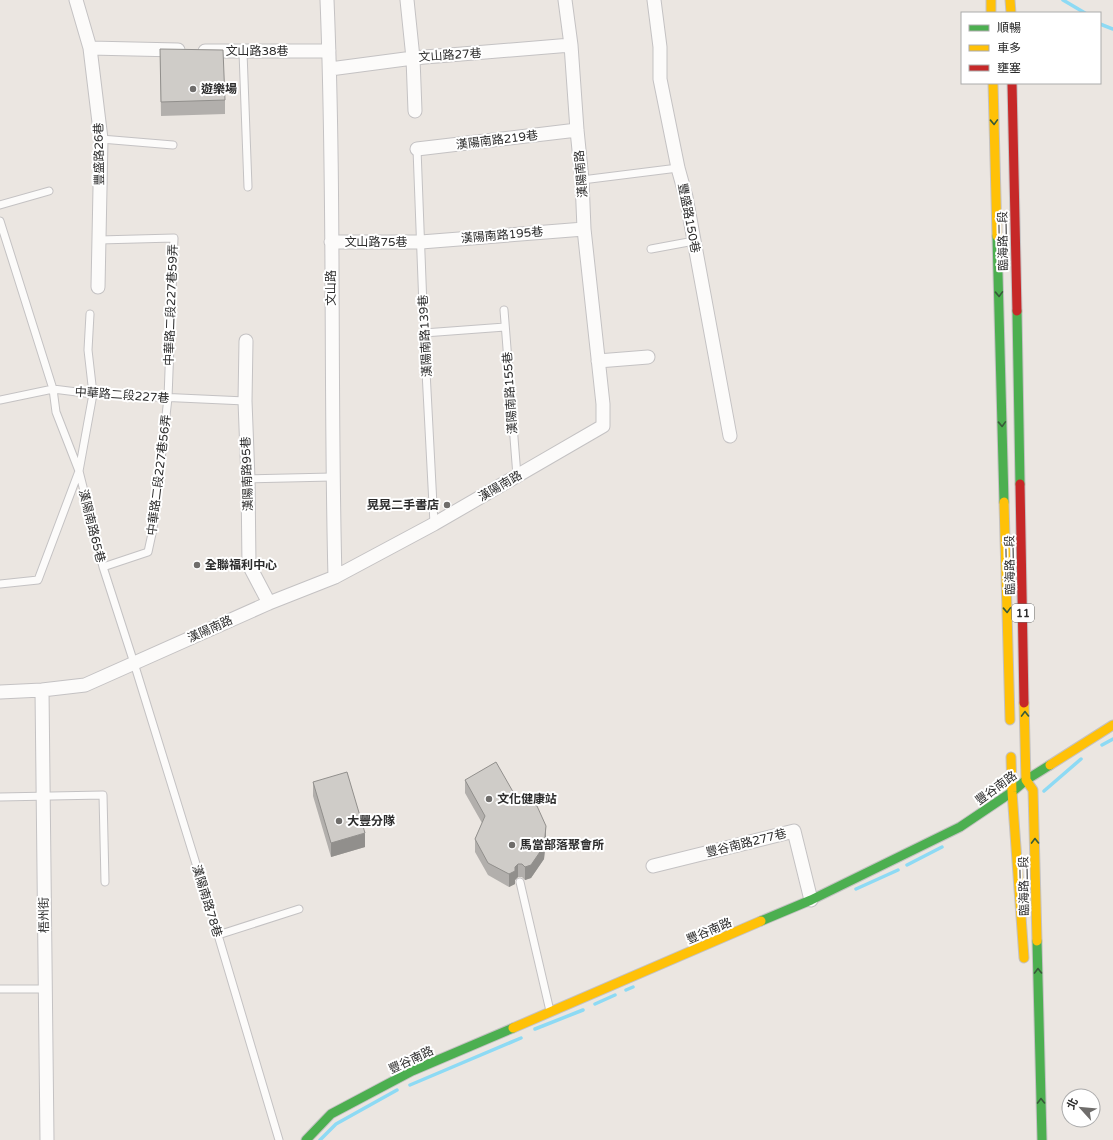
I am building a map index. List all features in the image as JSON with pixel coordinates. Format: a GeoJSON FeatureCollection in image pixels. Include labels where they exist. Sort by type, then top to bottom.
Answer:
{"type":"FeatureCollection","features":[{"type":"Feature","properties":{"kind":"main road"},"geometry":{"type":"LineString","coordinates":[[991,0],[991,12]]}},
{"type":"Feature","properties":{"kind":"main road"},"geometry":{"type":"LineString","coordinates":[[1010,0],[1011,12]]}},
{"type":"Feature","properties":{"kind":"main road","name":"臨海路二段"},"geometry":{"type":"LineString","coordinates":[[993,84],[1010,729]]}},
{"type":"Feature","properties":{"kind":"main road","name":"臨海路二段"},"geometry":{"type":"LineString","coordinates":[[1012,84],[1026,780],[1033,790],[1042,1140]]}},
{"type":"Feature","properties":{"kind":"main road","name":"豐谷南路"},"geometry":{"type":"LineString","coordinates":[[306,1140],[331,1114],[412,1071],[811,900],[960,827],[1012,792],[1026,780],[1113,725]]}},
{"type":"Feature","properties":{"kind":"main road","name":"臨海路二段"},"geometry":{"type":"LineString","coordinates":[[1011,745],[1012,792],[1024,964]]}},
{"type":"Feature","properties":{"kind":"street","name":"豐盛路26巷"},"geometry":{"type":"LineString","coordinates":[[76,0],[90,48],[101,139],[98,287]]}},
{"type":"Feature","properties":{"kind":"street","name":"文山路"},"geometry":{"type":"LineString","coordinates":[[327,0],[330,69],[332,477],[335,577]]}},
{"type":"Feature","properties":{"kind":"street"},"geometry":{"type":"LineString","coordinates":[[407,0],[413,58],[416,110]]}},
{"type":"Feature","properties":{"kind":"street","name":"漢陽南路"},"geometry":{"type":"LineString","coordinates":[[0,692],[42,690],[86,685],[269,603],[335,577],[434,524],[603,426],[603,404],[584,229],[582,180],[571,45],[565,0]]}},
{"type":"Feature","properties":{"kind":"street","name":"豐盛路150巷"},"geometry":{"type":"LineString","coordinates":[[654,0],[660,47],[660,79],[678,168],[686,197],[730,436]]}},
{"type":"Feature","properties":{"kind":"street","name":"文山路27巷"},"geometry":{"type":"LineString","coordinates":[[330,69],[413,58],[571,45]]}},
{"type":"Feature","properties":{"kind":"street","name":"文山路38巷"},"geometry":{"type":"LineString","coordinates":[[90,48],[243,52],[329,51]]}},
{"type":"Feature","properties":{"kind":"street","name":"漢陽南路219巷"},"geometry":{"type":"LineString","coordinates":[[417,149],[577,130]]}},
{"type":"Feature","properties":{"kind":"street","name":"漢陽南路195巷"},"geometry":{"type":"LineString","coordinates":[[420,242],[584,229]]}},
{"type":"Feature","properties":{"kind":"street","name":"文山路75巷"},"geometry":{"type":"LineString","coordinates":[[331,242],[420,242]]}},
{"type":"Feature","properties":{"kind":"street","name":"漢陽南路95巷"},"geometry":{"type":"LineString","coordinates":[[246,341],[245,401],[249,565],[269,603]]}},
{"type":"Feature","properties":{"kind":"street"},"geometry":{"type":"LineString","coordinates":[[598,361],[648,357]]}},
{"type":"Feature","properties":{"kind":"street","name":"梧州街"},"geometry":{"type":"LineString","coordinates":[[42,690],[47,1140]]}},
{"type":"Feature","properties":{"kind":"street","name":"豐谷南路277巷"},"geometry":{"type":"LineString","coordinates":[[653,866],[794,831],[811,900]]}},
{"type":"Feature","properties":{"kind":"lane"},"geometry":{"type":"LineString","coordinates":[[243,52],[248,187]]}},
{"type":"Feature","properties":{"kind":"lane"},"geometry":{"type":"LineString","coordinates":[[101,139],[173,144]]}},
{"type":"Feature","properties":{"kind":"lane","name":"漢陽南路139巷"},"geometry":{"type":"LineString","coordinates":[[417,149],[424,333],[434,524]]}},
{"type":"Feature","properties":{"kind":"lane"},"geometry":{"type":"LineString","coordinates":[[582,180],[678,168]]}},
{"type":"Feature","properties":{"kind":"lane"},"geometry":{"type":"LineString","coordinates":[[0,205],[49,191]]}},
{"type":"Feature","properties":{"kind":"lane","name":"漢陽南路65巷"},"geometry":{"type":"LineString","coordinates":[[0,221],[53,388],[56,412],[79,471],[103,567],[134,663]]}},
{"type":"Feature","properties":{"kind":"lane","name":"中華路二段227巷59弄"},"geometry":{"type":"LineString","coordinates":[[99,240],[174,238],[168,398]]}},
{"type":"Feature","properties":{"kind":"lane"},"geometry":{"type":"LineString","coordinates":[[651,249],[694,241]]}},
{"type":"Feature","properties":{"kind":"lane","name":"漢陽南路155巷"},"geometry":{"type":"LineString","coordinates":[[504,310],[517,476]]}},
{"type":"Feature","properties":{"kind":"lane"},"geometry":{"type":"LineString","coordinates":[[0,584],[38,580],[79,471],[93,394],[88,350],[90,314]]}},
{"type":"Feature","properties":{"kind":"lane"},"geometry":{"type":"LineString","coordinates":[[424,333],[505,327]]}},
{"type":"Feature","properties":{"kind":"lane","name":"中華路二段227巷"},"geometry":{"type":"LineString","coordinates":[[0,400],[53,388],[93,394],[245,401]]}},
{"type":"Feature","properties":{"kind":"lane","name":"中華路二段227巷56弄"},"geometry":{"type":"LineString","coordinates":[[103,567],[148,552],[153,529],[168,398]]}},
{"type":"Feature","properties":{"kind":"lane"},"geometry":{"type":"LineString","coordinates":[[248,479],[332,477]]}},
{"type":"Feature","properties":{"kind":"lane","name":"漢陽南路78巷"},"geometry":{"type":"LineString","coordinates":[[134,663],[218,935],[279,1140]]}},
{"type":"Feature","properties":{"kind":"lane"},"geometry":{"type":"LineString","coordinates":[[0,797],[103,795],[105,882]]}},
{"type":"Feature","properties":{"kind":"lane"},"geometry":{"type":"LineString","coordinates":[[520,882],[550,1012]]}},
{"type":"Feature","properties":{"kind":"lane"},"geometry":{"type":"LineString","coordinates":[[218,935],[299,908]]}},
{"type":"Feature","properties":{"kind":"lane"},"geometry":{"type":"LineString","coordinates":[[0,989],[45,989]]}},
{"type":"Feature","properties":{"kind":"building","name":"遊樂場"},"geometry":{"type":"Polygon","coordinates":[[[160,49],[223,50],[225,100],[161,102],[160,49]]]}},
{"type":"Feature","properties":{"kind":"building"},"geometry":{"type":"Polygon","coordinates":[[[496,762],[516,797],[537,806],[546,826],[544,846],[531,865],[525,867],[522,864],[518,864],[515,867],[515,871],[509,874],[488,863],[475,839],[485,816],[465,780],[496,762]]]}},
{"type":"Feature","properties":{"kind":"building","name":"大豐分隊"},"geometry":{"type":"Polygon","coordinates":[[[347,772],[365,833],[331,843],[313,782],[347,772]]]}},
{"type":"Feature","properties":{"kind":"waterway"},"geometry":{"type":"LineString","coordinates":[[1063,0],[1083,12]]}},
{"type":"Feature","properties":{"kind":"waterway"},"geometry":{"type":"LineString","coordinates":[[1101,24],[1113,29]]}},
{"type":"Feature","properties":{"kind":"waterway"},"geometry":{"type":"LineString","coordinates":[[1102,745],[1113,739]]}},
{"type":"Feature","properties":{"kind":"waterway"},"geometry":{"type":"LineString","coordinates":[[1044,791],[1081,759]]}},
{"type":"Feature","properties":{"kind":"waterway"},"geometry":{"type":"LineString","coordinates":[[907,865],[942,847]]}},
{"type":"Feature","properties":{"kind":"waterway"},"geometry":{"type":"LineString","coordinates":[[856,889],[898,870]]}},
{"type":"Feature","properties":{"kind":"waterway"},"geometry":{"type":"LineString","coordinates":[[626,990],[633,987]]}},
{"type":"Feature","properties":{"kind":"waterway"},"geometry":{"type":"LineString","coordinates":[[595,1004],[615,995]]}},
{"type":"Feature","properties":{"kind":"waterway"},"geometry":{"type":"LineString","coordinates":[[535,1029],[583,1010]]}},
{"type":"Feature","properties":{"kind":"waterway"},"geometry":{"type":"LineString","coordinates":[[410,1085],[521,1038]]}},
{"type":"Feature","properties":{"kind":"waterway"},"geometry":{"type":"LineString","coordinates":[[320,1140],[336,1124],[397,1090]]}},
{"type":"Feature","properties":{"kind":"traffic: fast"},"geometry":{"type":"LineString","coordinates":[[997,236],[1004,502]]}},
{"type":"Feature","properties":{"kind":"traffic: fast"},"geometry":{"type":"LineString","coordinates":[[1017,311],[1020,484]]}},
{"type":"Feature","properties":{"kind":"traffic: fast"},"geometry":{"type":"LineString","coordinates":[[761,921],[811,900],[960,827],[1012,792],[1026,780],[1050,765]]}},
{"type":"Feature","properties":{"kind":"traffic: fast"},"geometry":{"type":"LineString","coordinates":[[1037,941],[1042,1140]]}},
{"type":"Feature","properties":{"kind":"traffic: fast"},"geometry":{"type":"LineString","coordinates":[[306,1140],[331,1114],[412,1071],[513,1028]]}},
{"type":"Feature","properties":{"kind":"traffic: slow"},"geometry":{"type":"LineString","coordinates":[[991,0],[991,12]]}},
{"type":"Feature","properties":{"kind":"traffic: slow"},"geometry":{"type":"LineString","coordinates":[[1010,0],[1011,12]]}},
{"type":"Feature","properties":{"kind":"traffic: slow"},"geometry":{"type":"LineString","coordinates":[[993,84],[997,236]]}},
{"type":"Feature","properties":{"kind":"traffic: slow"},"geometry":{"type":"LineString","coordinates":[[1004,502],[1010,720]]}},
{"type":"Feature","properties":{"kind":"traffic: slow"},"geometry":{"type":"LineString","coordinates":[[1024,703],[1026,780],[1033,790],[1037,941]]}},
{"type":"Feature","properties":{"kind":"traffic: slow"},"geometry":{"type":"LineString","coordinates":[[1050,765],[1113,725]]}},
{"type":"Feature","properties":{"kind":"traffic: slow"},"geometry":{"type":"LineString","coordinates":[[1011,757],[1012,792],[1024,958]]}},
{"type":"Feature","properties":{"kind":"traffic: slow"},"geometry":{"type":"LineString","coordinates":[[513,1028],[761,921]]}},
{"type":"Feature","properties":{"kind":"traffic: jam"},"geometry":{"type":"LineString","coordinates":[[1012,84],[1017,311]]}},
{"type":"Feature","properties":{"kind":"traffic: jam"},"geometry":{"type":"LineString","coordinates":[[1020,484],[1024,703]]}},
{"type":"Feature","properties":{"kind":"place","name":"遊樂場"},"geometry":{"type":"Point","coordinates":[193,89]}},
{"type":"Feature","properties":{"kind":"place","name":"晃晃二手書店"},"geometry":{"type":"Point","coordinates":[447,505]}},
{"type":"Feature","properties":{"kind":"place","name":"全聯福利中心"},"geometry":{"type":"Point","coordinates":[197,565]}},
{"type":"Feature","properties":{"kind":"place","name":"文化健康站"},"geometry":{"type":"Point","coordinates":[489,799]}},
{"type":"Feature","properties":{"kind":"place","name":"大豐分隊"},"geometry":{"type":"Point","coordinates":[339,821]}},
{"type":"Feature","properties":{"kind":"place","name":"馬當部落聚會所"},"geometry":{"type":"Point","coordinates":[512,845]}}]}
